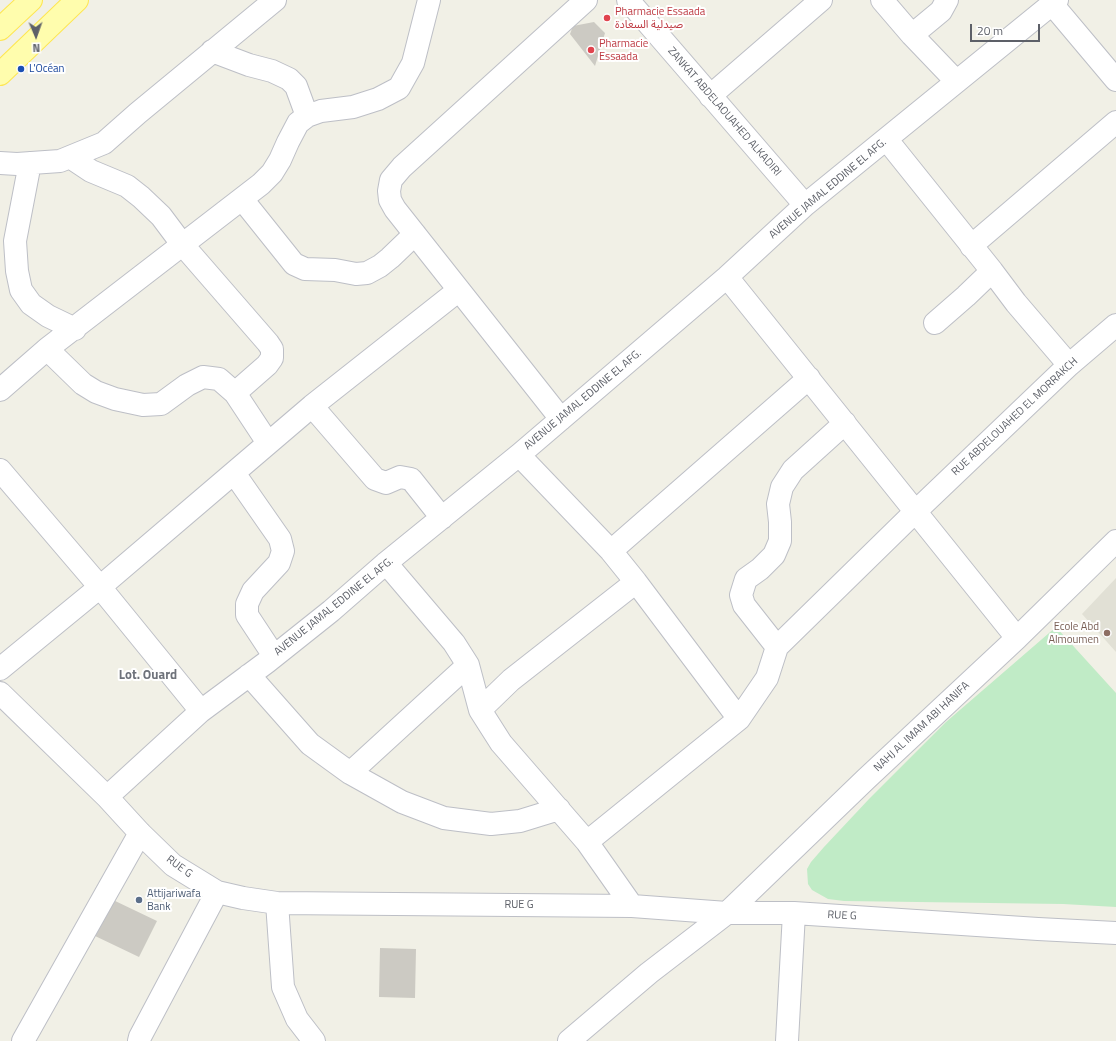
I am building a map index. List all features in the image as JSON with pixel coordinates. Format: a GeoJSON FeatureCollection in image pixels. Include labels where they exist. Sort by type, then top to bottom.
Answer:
{"type":"FeatureCollection","features":[{"type":"Feature","properties":{"kind":"main road"},"geometry":{"type":"LineString","coordinates":[[0,29],[31,0]]}},
{"type":"Feature","properties":{"kind":"main road"},"geometry":{"type":"LineString","coordinates":[[0,74],[77,0]]}},
{"type":"Feature","properties":{"kind":"street"},"geometry":{"type":"LineString","coordinates":[[0,163],[60,161],[104,143],[212,51],[275,0]]}},
{"type":"Feature","properties":{"kind":"street"},"geometry":{"type":"LineString","coordinates":[[0,390],[47,349],[242,199],[272,173],[298,123],[306,116],[321,111],[353,107],[372,101],[399,88],[413,63],[429,0]]}},
{"type":"Feature","properties":{"kind":"street"},"geometry":{"type":"LineString","coordinates":[[561,419],[415,234],[390,200],[389,190],[391,180],[402,167],[586,0]]}},
{"type":"Feature","properties":{"kind":"street","name":"ZANKAT ABDELAOUAHED ALKADIRI"},"geometry":{"type":"LineString","coordinates":[[628,0],[805,205]]}},
{"type":"Feature","properties":{"kind":"street"},"geometry":{"type":"LineString","coordinates":[[710,96],[821,0]]}},
{"type":"Feature","properties":{"kind":"street"},"geometry":{"type":"LineString","coordinates":[[882,0],[912,35],[956,81]]}},
{"type":"Feature","properties":{"kind":"street"},"geometry":{"type":"LineString","coordinates":[[912,35],[941,11],[946,0]]}},
{"type":"Feature","properties":{"kind":"street"},"geometry":{"type":"LineString","coordinates":[[1054,2],[1116,80]]}},
{"type":"Feature","properties":{"kind":"street","name":"AVENUE JAMAL EDDINE EL AFG."},"geometry":{"type":"LineString","coordinates":[[107,797],[201,711],[331,611],[386,563],[519,455],[728,277],[805,205],[887,140],[956,81],[1054,2]]}},
{"type":"Feature","properties":{"kind":"street"},"geometry":{"type":"LineString","coordinates":[[212,51],[249,65],[272,71],[289,79],[296,86],[306,116]]}},
{"type":"Feature","properties":{"kind":"street"},"geometry":{"type":"LineString","coordinates":[[971,246],[1116,122]]}},
{"type":"Feature","properties":{"kind":"street"},"geometry":{"type":"LineString","coordinates":[[887,140],[1016,303],[1069,364]]}},
{"type":"Feature","properties":{"kind":"street"},"geometry":{"type":"LineString","coordinates":[[70,156],[91,171],[127,186],[161,216],[182,244],[268,343],[272,350],[272,358],[267,365],[235,393]]}},
{"type":"Feature","properties":{"kind":"street"},"geometry":{"type":"LineString","coordinates":[[30,163],[15,241],[17,271],[21,290],[31,304],[48,316],[74,329]]}},
{"type":"Feature","properties":{"kind":"street"},"geometry":{"type":"LineString","coordinates":[[242,199],[294,264],[305,269],[335,270],[356,274],[368,273],[390,258],[415,234]]}},
{"type":"Feature","properties":{"kind":"street"},"geometry":{"type":"LineString","coordinates":[[935,323],[992,271]]}},
{"type":"Feature","properties":{"kind":"street"},"geometry":{"type":"LineString","coordinates":[[728,277],[846,423],[915,512],[1018,638]]}},
{"type":"Feature","properties":{"kind":"street"},"geometry":{"type":"LineString","coordinates":[[0,670],[100,587],[312,406],[459,290]]}},
{"type":"Feature","properties":{"kind":"street","name":"RUE ABDELOUAHED EL MORRAKCH"},"geometry":{"type":"LineString","coordinates":[[777,647],[1069,364],[1116,325]]}},
{"type":"Feature","properties":{"kind":"street"},"geometry":{"type":"LineString","coordinates":[[47,349],[83,384],[96,392],[115,399],[143,405],[160,404],[187,385],[203,377],[219,379],[235,393],[268,443]]}},
{"type":"Feature","properties":{"kind":"street"},"geometry":{"type":"LineString","coordinates":[[610,551],[809,378]]}},
{"type":"Feature","properties":{"kind":"street"},"geometry":{"type":"LineString","coordinates":[[312,406],[375,480],[386,483],[400,477],[411,479],[442,518]]}},
{"type":"Feature","properties":{"kind":"street"},"geometry":{"type":"LineString","coordinates":[[587,842],[739,718],[767,678],[777,647],[744,605],[740,594],[746,579],[760,569],[774,555],[780,541],[778,504],[782,487],[793,470],[846,423]]}},
{"type":"Feature","properties":{"kind":"street"},"geometry":{"type":"LineString","coordinates":[[519,455],[610,551],[636,582],[739,718]]}},
{"type":"Feature","properties":{"kind":"street"},"geometry":{"type":"LineString","coordinates":[[0,470],[100,587],[201,711]]}},
{"type":"Feature","properties":{"kind":"street"},"geometry":{"type":"LineString","coordinates":[[234,473],[280,539],[283,551],[279,563],[253,591],[247,604],[247,615],[274,656]]}},
{"type":"Feature","properties":{"kind":"street","name":"NAHJ AL IMAM ABI HANIFA"},"geometry":{"type":"LineString","coordinates":[[569,1041],[649,973],[727,913],[866,779],[1018,638],[1116,541]]}},
{"type":"Feature","properties":{"kind":"street"},"geometry":{"type":"LineString","coordinates":[[386,563],[454,643],[468,665],[480,710],[501,743],[587,842],[632,906]]}},
{"type":"Feature","properties":{"kind":"street"},"geometry":{"type":"LineString","coordinates":[[480,710],[512,680],[636,582]]}},
{"type":"Feature","properties":{"kind":"street"},"geometry":{"type":"LineString","coordinates":[[350,773],[468,665]]}},
{"type":"Feature","properties":{"kind":"street"},"geometry":{"type":"LineString","coordinates":[[248,675],[310,744],[350,773],[402,802],[444,818],[491,824],[520,821],[558,809]]}},
{"type":"Feature","properties":{"kind":"street","name":"RUE G"},"geometry":{"type":"LineString","coordinates":[[0,693],[107,797],[140,833],[173,865],[216,892],[243,898],[277,903],[632,906],[727,913],[794,913],[1116,933]]}},
{"type":"Feature","properties":{"kind":"street"},"geometry":{"type":"LineString","coordinates":[[23,1041],[140,833]]}},
{"type":"Feature","properties":{"kind":"street"},"geometry":{"type":"LineString","coordinates":[[139,1041],[216,892]]}},
{"type":"Feature","properties":{"kind":"street"},"geometry":{"type":"LineString","coordinates":[[277,903],[283,987],[297,1018],[314,1041]]}},
{"type":"Feature","properties":{"kind":"street"},"geometry":{"type":"LineString","coordinates":[[787,1041],[794,913]]}},
{"type":"Feature","properties":{"kind":"shaded area","name":"Ecole Abd Almoumen"},"geometry":{"type":"Polygon","coordinates":[[[1116,578],[1116,652],[1082,614],[1116,578]]]}},
{"type":"Feature","properties":{"kind":"green space"},"geometry":{"type":"Polygon","coordinates":[[[1056,627],[1116,693],[1116,907],[1063,904],[844,901],[828,899],[812,890],[808,884],[807,869],[824,847],[869,799],[946,722],[1056,627]]]}},
{"type":"Feature","properties":{"kind":"building","name":"Pharmacie Essaada"},"geometry":{"type":"Polygon","coordinates":[[[594,22],[605,33],[595,66],[570,34],[573,26],[594,22]]]}},
{"type":"Feature","properties":{"kind":"building"},"geometry":{"type":"Polygon","coordinates":[[[111,899],[157,921],[139,957],[93,935],[111,899]]]}},
{"type":"Feature","properties":{"kind":"building"},"geometry":{"type":"Polygon","coordinates":[[[380,948],[416,949],[415,998],[379,997],[380,948]]]}},
{"type":"Feature","properties":{"kind":"place","name":"Pharmacie Essaada صيدلية السعادة"},"geometry":{"type":"Point","coordinates":[607,18]}},
{"type":"Feature","properties":{"kind":"place","name":"Pharmacie Essaada"},"geometry":{"type":"Point","coordinates":[591,50]}},
{"type":"Feature","properties":{"kind":"place","name":"L'Océan"},"geometry":{"type":"Point","coordinates":[21,69]}},
{"type":"Feature","properties":{"kind":"place","name":"Ecole Abd Almoumen"},"geometry":{"type":"Point","coordinates":[1107,633]}},
{"type":"Feature","properties":{"kind":"place","name":"Attijariwafa Bank"},"geometry":{"type":"Point","coordinates":[139,900]}},
{"type":"Feature","properties":{"kind":"district","name":"Lot. Ouard"},"geometry":{"type":"Point","coordinates":[148,676]}}]}
